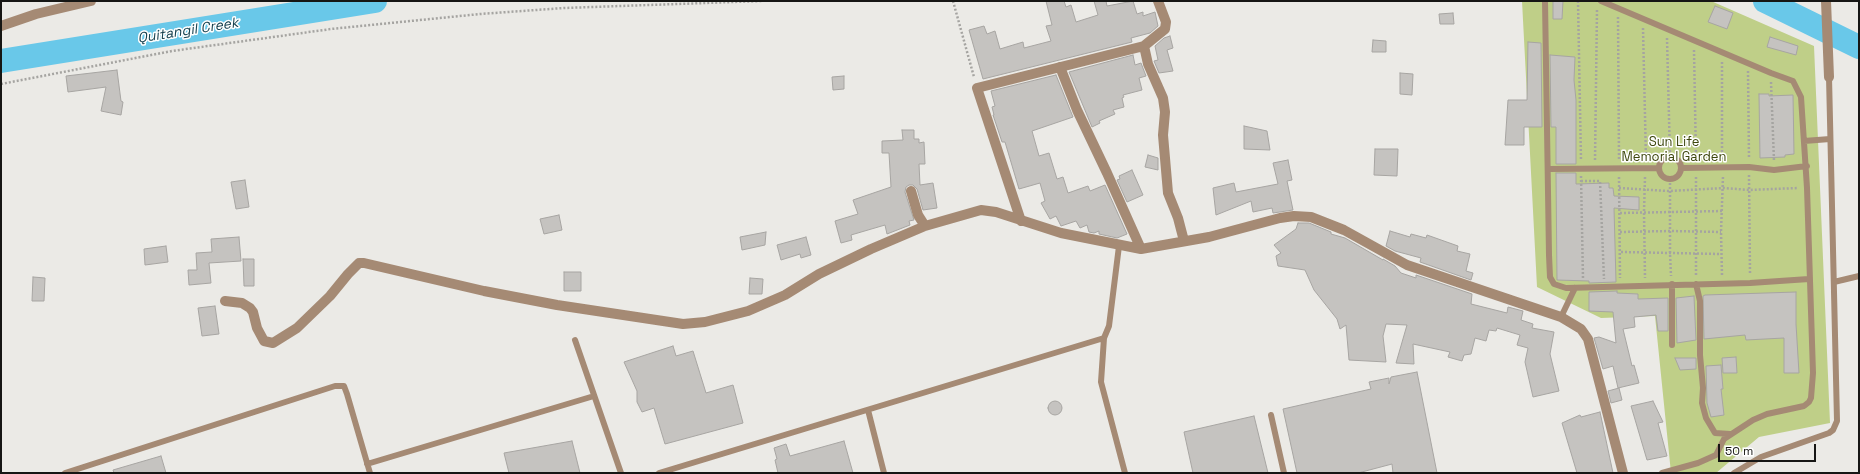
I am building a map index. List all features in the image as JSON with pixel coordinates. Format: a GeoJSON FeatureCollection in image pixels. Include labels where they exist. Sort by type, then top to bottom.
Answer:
{"type":"FeatureCollection","features":[{"type":"Feature","properties":{"kind":"street"},"geometry":{"type":"LineString","coordinates":[[1,26],[18,22],[36,14],[91,1]]}},
{"type":"Feature","properties":{"kind":"street"},"geometry":{"type":"LineString","coordinates":[[1021,221],[977,88],[1144,46],[1165,29],[1166,22],[1158,1]]}},
{"type":"Feature","properties":{"kind":"street"},"geometry":{"type":"LineString","coordinates":[[1826,1],[1829,77]]}},
{"type":"Feature","properties":{"kind":"street"},"geometry":{"type":"LineString","coordinates":[[1144,46],[1148,64],[1163,98],[1165,112],[1164,148],[1168,193],[1178,218],[1184,242]]}},
{"type":"Feature","properties":{"kind":"street"},"geometry":{"type":"LineString","coordinates":[[1060,67],[1077,110],[1141,250]]}},
{"type":"Feature","properties":{"kind":"street"},"geometry":{"type":"LineString","coordinates":[[911,191],[918,216],[925,226]]}},
{"type":"Feature","properties":{"kind":"street"},"geometry":{"type":"LineString","coordinates":[[225,301],[242,303],[250,308],[253,312],[257,328],[264,341],[273,343],[297,328],[330,296],[348,274],[359,264],[364,263],[484,291],[557,305],[683,324],[705,322],[748,310],[785,295],[825,271],[871,249],[925,226],[980,210],[996,212],[1061,233],[1141,250],[1209,237],[1280,218],[1294,216],[1311,217],[1344,230],[1407,265],[1561,317],[1580,329],[1588,339],[1623,473]]}},
{"type":"Feature","properties":{"kind":"lane"},"geometry":{"type":"LineString","coordinates":[[1545,1],[1550,277],[1554,284],[1558,287],[1583,288],[1672,284],[1750,283],[1809,279]]}},
{"type":"Feature","properties":{"kind":"lane"},"geometry":{"type":"LineString","coordinates":[[1601,1],[1793,81],[1798,87],[1801,97],[1807,166],[1809,279],[1813,372],[1812,391],[1809,402],[1804,406],[1767,414],[1753,420],[1724,439],[1716,455],[1662,473]]}},
{"type":"Feature","properties":{"kind":"lane"},"geometry":{"type":"LineString","coordinates":[[1734,473],[1761,456],[1829,433],[1836,426],[1829,77]]}},
{"type":"Feature","properties":{"kind":"lane"},"geometry":{"type":"LineString","coordinates":[[1804,141],[1830,139]]}},
{"type":"Feature","properties":{"kind":"lane"},"geometry":{"type":"LineString","coordinates":[[1670,157],[1678,160],[1681,168],[1678,176],[1670,179],[1662,176],[1659,168],[1662,161],[1670,157]]}},
{"type":"Feature","properties":{"kind":"lane"},"geometry":{"type":"LineString","coordinates":[[1681,168],[1749,167],[1774,170],[1807,166]]}},
{"type":"Feature","properties":{"kind":"lane"},"geometry":{"type":"LineString","coordinates":[[1549,170],[1659,168]]}},
{"type":"Feature","properties":{"kind":"lane"},"geometry":{"type":"LineString","coordinates":[[1119,246],[1109,326],[1104,338],[1101,382],[1125,473]]}},
{"type":"Feature","properties":{"kind":"lane"},"geometry":{"type":"LineString","coordinates":[[1834,282],[1859,276]]}},
{"type":"Feature","properties":{"kind":"lane"},"geometry":{"type":"LineString","coordinates":[[1672,284],[1672,345]]}},
{"type":"Feature","properties":{"kind":"lane"},"geometry":{"type":"LineString","coordinates":[[1696,284],[1700,313],[1700,355],[1703,388],[1702,403],[1706,418],[1715,433],[1730,434]]}},
{"type":"Feature","properties":{"kind":"lane"},"geometry":{"type":"LineString","coordinates":[[1561,317],[1575,288]]}},
{"type":"Feature","properties":{"kind":"lane"},"geometry":{"type":"LineString","coordinates":[[659,473],[1104,338]]}},
{"type":"Feature","properties":{"kind":"lane"},"geometry":{"type":"LineString","coordinates":[[575,340],[621,473]]}},
{"type":"Feature","properties":{"kind":"lane"},"geometry":{"type":"LineString","coordinates":[[65,473],[77,471],[335,386],[344,386],[370,473]]}},
{"type":"Feature","properties":{"kind":"lane"},"geometry":{"type":"LineString","coordinates":[[368,464],[594,396]]}},
{"type":"Feature","properties":{"kind":"lane"},"geometry":{"type":"LineString","coordinates":[[868,410],[884,473]]}},
{"type":"Feature","properties":{"kind":"lane"},"geometry":{"type":"LineString","coordinates":[[1272,415],[1284,473]]}},
{"type":"Feature","properties":{"kind":"path"},"geometry":{"type":"LineString","coordinates":[[1,84],[172,51],[331,29],[480,14],[564,8],[762,1]]}},
{"type":"Feature","properties":{"kind":"path"},"geometry":{"type":"LineString","coordinates":[[953,1],[977,88]]}},
{"type":"Feature","properties":{"kind":"path"},"geometry":{"type":"LineString","coordinates":[[1578,1],[1583,288]]}},
{"type":"Feature","properties":{"kind":"path"},"geometry":{"type":"LineString","coordinates":[[1594,169],[1598,1]]}},
{"type":"Feature","properties":{"kind":"path"},"geometry":{"type":"LineString","coordinates":[[1618,8],[1619,188],[1621,252],[1620,286]]}},
{"type":"Feature","properties":{"kind":"path"},"geometry":{"type":"LineString","coordinates":[[1643,19],[1646,168],[1644,189],[1645,285]]}},
{"type":"Feature","properties":{"kind":"path"},"geometry":{"type":"LineString","coordinates":[[1667,29],[1670,157]]}},
{"type":"Feature","properties":{"kind":"path"},"geometry":{"type":"LineString","coordinates":[[1771,73],[1774,170]]}},
{"type":"Feature","properties":{"kind":"path"},"geometry":{"type":"LineString","coordinates":[[1670,179],[1670,253],[1672,284]]}},
{"type":"Feature","properties":{"kind":"path"},"geometry":{"type":"LineString","coordinates":[[1581,181],[1600,181],[1604,287]]}},
{"type":"Feature","properties":{"kind":"path"},"geometry":{"type":"LineString","coordinates":[[1619,188],[1670,191],[1703,188],[1749,190],[1807,188]]}},
{"type":"Feature","properties":{"kind":"path"},"geometry":{"type":"LineString","coordinates":[[1620,213],[1723,211]]}},
{"type":"Feature","properties":{"kind":"path"},"geometry":{"type":"LineString","coordinates":[[1620,232],[1721,232]]}},
{"type":"Feature","properties":{"kind":"path"},"geometry":{"type":"LineString","coordinates":[[1621,252],[1696,252],[1721,254]]}},
{"type":"Feature","properties":{"kind":"green space","name":"Sun Life Memorial Garden"},"geometry":{"type":"Polygon","coordinates":[[[1522,1],[1711,1],[1814,46],[1830,423],[1759,437],[1716,473],[1671,473],[1655,316],[1601,318],[1537,287],[1522,1]]]}},
{"type":"Feature","properties":{"kind":"building"},"geometry":{"type":"Polygon","coordinates":[[[1046,1],[1064,1],[1066,7],[1071,5],[1076,22],[1098,15],[1094,1],[1106,1],[1107,6],[1133,1],[1137,14],[1143,12],[1143,16],[1155,12],[1158,26],[1150,33],[1131,38],[1132,42],[983,79],[969,30],[984,26],[987,34],[995,31],[1000,49],[1023,42],[1024,48],[1051,41],[1046,26],[1052,25],[1046,1]]]}},
{"type":"Feature","properties":{"kind":"building"},"geometry":{"type":"Polygon","coordinates":[[[1553,1],[1563,1],[1562,19],[1553,19],[1553,1]]]}},
{"type":"Feature","properties":{"kind":"building"},"geometry":{"type":"Polygon","coordinates":[[[1715,6],[1733,13],[1727,29],[1708,22],[1715,6]]]}},
{"type":"Feature","properties":{"kind":"building"},"geometry":{"type":"Polygon","coordinates":[[[1453,13],[1454,24],[1440,24],[1439,14],[1453,13]]]}},
{"type":"Feature","properties":{"kind":"building"},"geometry":{"type":"Polygon","coordinates":[[[1170,36],[1173,48],[1167,50],[1173,71],[1159,73],[1154,61],[1158,60],[1155,46],[1164,38],[1170,36]]]}},
{"type":"Feature","properties":{"kind":"building"},"geometry":{"type":"Polygon","coordinates":[[[1770,37],[1798,46],[1796,55],[1767,47],[1770,37]]]}},
{"type":"Feature","properties":{"kind":"building"},"geometry":{"type":"Polygon","coordinates":[[[1373,40],[1386,41],[1386,52],[1372,52],[1373,40]]]}},
{"type":"Feature","properties":{"kind":"building"},"geometry":{"type":"Polygon","coordinates":[[[1528,42],[1541,43],[1542,127],[1524,127],[1524,145],[1505,145],[1508,100],[1527,100],[1528,42]]]}},
{"type":"Feature","properties":{"kind":"building"},"geometry":{"type":"Polygon","coordinates":[[[1133,55],[1135,65],[1141,63],[1146,76],[1139,78],[1142,90],[1123,95],[1124,97],[1122,98],[1124,107],[1113,110],[1115,114],[1099,121],[1100,123],[1092,127],[1069,72],[1133,55]]]}},
{"type":"Feature","properties":{"kind":"building"},"geometry":{"type":"Polygon","coordinates":[[[1550,55],[1575,57],[1574,80],[1576,100],[1576,164],[1556,164],[1556,127],[1551,127],[1550,55]]]}},
{"type":"Feature","properties":{"kind":"building"},"geometry":{"type":"Polygon","coordinates":[[[117,70],[121,101],[123,102],[121,115],[101,111],[106,87],[68,92],[66,76],[117,70]]]}},
{"type":"Feature","properties":{"kind":"building"},"geometry":{"type":"Polygon","coordinates":[[[1400,73],[1413,74],[1412,95],[1400,94],[1400,73]]]}},
{"type":"Feature","properties":{"kind":"building"},"geometry":{"type":"Polygon","coordinates":[[[1056,75],[1073,117],[1032,131],[1039,156],[1049,153],[1057,179],[1063,177],[1068,193],[1088,186],[1090,191],[1105,185],[1127,234],[1117,238],[1099,234],[1099,231],[1094,233],[1089,232],[1087,225],[1080,228],[1076,221],[1061,226],[1056,216],[1050,219],[1041,203],[1045,201],[1040,183],[1019,189],[1005,142],[1002,142],[993,115],[992,107],[995,106],[991,91],[1056,75]]]}},
{"type":"Feature","properties":{"kind":"building"},"geometry":{"type":"Polygon","coordinates":[[[844,76],[844,89],[833,90],[832,77],[844,76]]]}},
{"type":"Feature","properties":{"kind":"building"},"geometry":{"type":"Polygon","coordinates":[[[1759,94],[1769,94],[1769,96],[1793,95],[1794,154],[1785,155],[1785,157],[1760,158],[1759,94]]]}},
{"type":"Feature","properties":{"kind":"building"},"geometry":{"type":"Polygon","coordinates":[[[1244,126],[1267,131],[1270,150],[1244,149],[1244,126]]]}},
{"type":"Feature","properties":{"kind":"building"},"geometry":{"type":"Polygon","coordinates":[[[902,130],[914,130],[914,139],[919,139],[919,143],[924,142],[925,164],[919,164],[920,185],[933,183],[937,208],[923,210],[917,189],[913,185],[909,185],[906,187],[905,192],[914,220],[909,221],[910,225],[887,234],[885,225],[851,235],[852,240],[841,243],[835,221],[858,214],[853,200],[891,187],[889,153],[882,153],[882,141],[903,140],[902,130]]]}},
{"type":"Feature","properties":{"kind":"building"},"geometry":{"type":"Polygon","coordinates":[[[1375,149],[1398,149],[1397,176],[1374,175],[1375,149]]]}},
{"type":"Feature","properties":{"kind":"building"},"geometry":{"type":"Polygon","coordinates":[[[1148,155],[1158,158],[1158,170],[1145,167],[1148,155]]]}},
{"type":"Feature","properties":{"kind":"building"},"geometry":{"type":"Polygon","coordinates":[[[1288,160],[1292,180],[1287,181],[1293,210],[1273,213],[1272,208],[1253,212],[1251,201],[1216,215],[1213,188],[1234,183],[1236,192],[1278,184],[1273,163],[1288,160]]]}},
{"type":"Feature","properties":{"kind":"building"},"geometry":{"type":"Polygon","coordinates":[[[1132,170],[1143,195],[1127,202],[1117,180],[1120,179],[1119,176],[1132,170]]]}},
{"type":"Feature","properties":{"kind":"building"},"geometry":{"type":"Polygon","coordinates":[[[1556,173],[1576,173],[1576,184],[1609,183],[1609,188],[1613,188],[1614,196],[1639,197],[1639,210],[1614,208],[1616,282],[1589,283],[1589,281],[1557,280],[1556,173]]]}},
{"type":"Feature","properties":{"kind":"building"},"geometry":{"type":"Polygon","coordinates":[[[245,180],[249,207],[236,209],[231,182],[245,180]]]}},
{"type":"Feature","properties":{"kind":"building"},"geometry":{"type":"Polygon","coordinates":[[[559,215],[562,230],[544,234],[540,219],[559,215]]]}},
{"type":"Feature","properties":{"kind":"building"},"geometry":{"type":"Polygon","coordinates":[[[1298,223],[1309,223],[1331,232],[1331,234],[1345,238],[1395,266],[1401,273],[1416,278],[1416,275],[1472,294],[1471,304],[1507,313],[1508,307],[1523,311],[1521,320],[1533,324],[1532,328],[1554,332],[1550,354],[1559,391],[1533,397],[1525,362],[1528,348],[1517,345],[1520,335],[1497,328],[1496,331],[1489,330],[1486,341],[1475,338],[1471,354],[1464,355],[1462,361],[1448,357],[1450,352],[1413,344],[1414,364],[1396,363],[1407,325],[1386,324],[1383,336],[1386,362],[1349,360],[1346,325],[1340,329],[1337,319],[1314,290],[1305,270],[1278,266],[1276,256],[1281,253],[1274,245],[1296,229],[1298,223]]]}},
{"type":"Feature","properties":{"kind":"building"},"geometry":{"type":"Polygon","coordinates":[[[1390,231],[1410,237],[1411,234],[1426,238],[1427,235],[1458,246],[1457,251],[1470,254],[1466,271],[1473,273],[1471,280],[1420,262],[1421,258],[1395,251],[1386,246],[1390,231]]]}},
{"type":"Feature","properties":{"kind":"building"},"geometry":{"type":"Polygon","coordinates":[[[766,232],[765,245],[742,250],[740,237],[766,232]]]}},
{"type":"Feature","properties":{"kind":"building"},"geometry":{"type":"Polygon","coordinates":[[[239,237],[241,261],[209,263],[211,283],[189,285],[188,270],[197,270],[196,253],[212,252],[211,239],[239,237]]]}},
{"type":"Feature","properties":{"kind":"building"},"geometry":{"type":"Polygon","coordinates":[[[806,237],[811,255],[801,258],[800,254],[781,260],[777,245],[806,237]]]}},
{"type":"Feature","properties":{"kind":"building"},"geometry":{"type":"Polygon","coordinates":[[[166,246],[168,262],[145,265],[144,249],[166,246]]]}},
{"type":"Feature","properties":{"kind":"building"},"geometry":{"type":"Polygon","coordinates":[[[243,259],[254,259],[254,286],[244,286],[243,259]]]}},
{"type":"Feature","properties":{"kind":"building"},"geometry":{"type":"Polygon","coordinates":[[[564,272],[581,272],[581,291],[564,291],[564,272]]]}},
{"type":"Feature","properties":{"kind":"building"},"geometry":{"type":"Polygon","coordinates":[[[33,277],[45,278],[44,301],[32,301],[33,277]]]}},
{"type":"Feature","properties":{"kind":"building"},"geometry":{"type":"Polygon","coordinates":[[[750,278],[763,279],[762,294],[749,294],[750,278]]]}},
{"type":"Feature","properties":{"kind":"building"},"geometry":{"type":"Polygon","coordinates":[[[1617,291],[1617,293],[1638,294],[1638,299],[1668,298],[1668,331],[1658,331],[1656,315],[1634,317],[1635,327],[1623,329],[1632,366],[1634,365],[1639,383],[1618,388],[1613,366],[1603,369],[1594,338],[1599,337],[1616,343],[1613,312],[1589,311],[1589,292],[1617,291]]]}},
{"type":"Feature","properties":{"kind":"building"},"geometry":{"type":"Polygon","coordinates":[[[1796,292],[1799,373],[1784,373],[1784,338],[1746,340],[1745,335],[1704,339],[1703,296],[1796,292]]]}},
{"type":"Feature","properties":{"kind":"building"},"geometry":{"type":"Polygon","coordinates":[[[1694,296],[1696,340],[1677,343],[1676,298],[1694,296]]]}},
{"type":"Feature","properties":{"kind":"building"},"geometry":{"type":"Polygon","coordinates":[[[215,306],[219,334],[202,336],[198,308],[215,306]]]}},
{"type":"Feature","properties":{"kind":"building"},"geometry":{"type":"Polygon","coordinates":[[[673,346],[676,356],[693,351],[706,393],[733,385],[743,423],[665,444],[654,408],[642,412],[637,402],[637,391],[624,362],[673,346]]]}},
{"type":"Feature","properties":{"kind":"building"},"geometry":{"type":"Polygon","coordinates":[[[1736,357],[1737,373],[1723,373],[1722,358],[1736,357]]]}},
{"type":"Feature","properties":{"kind":"building"},"geometry":{"type":"Polygon","coordinates":[[[1675,358],[1696,358],[1696,369],[1680,370],[1675,358]]]}},
{"type":"Feature","properties":{"kind":"building"},"geometry":{"type":"Polygon","coordinates":[[[1721,365],[1723,389],[1721,389],[1724,415],[1711,417],[1707,403],[1706,366],[1721,365]]]}},
{"type":"Feature","properties":{"kind":"building"},"geometry":{"type":"Polygon","coordinates":[[[1417,372],[1437,473],[1393,473],[1392,464],[1358,473],[1297,473],[1283,409],[1371,389],[1369,382],[1389,378],[1389,384],[1391,377],[1417,372]]]}},
{"type":"Feature","properties":{"kind":"building"},"geometry":{"type":"Polygon","coordinates":[[[1619,388],[1622,400],[1611,403],[1608,391],[1619,388]]]}},
{"type":"Feature","properties":{"kind":"building"},"geometry":{"type":"Polygon","coordinates":[[[1055,401],[1060,403],[1062,408],[1060,413],[1055,415],[1050,413],[1048,408],[1050,403],[1055,401]]]}},
{"type":"Feature","properties":{"kind":"building"},"geometry":{"type":"Polygon","coordinates":[[[1653,401],[1663,422],[1658,423],[1667,456],[1647,460],[1631,406],[1653,401]]]}},
{"type":"Feature","properties":{"kind":"building"},"geometry":{"type":"Polygon","coordinates":[[[1600,412],[1613,473],[1577,473],[1562,423],[1580,415],[1581,417],[1600,412]]]}},
{"type":"Feature","properties":{"kind":"building"},"geometry":{"type":"Polygon","coordinates":[[[1254,416],[1268,473],[1193,473],[1184,432],[1254,416]]]}},
{"type":"Feature","properties":{"kind":"building"},"geometry":{"type":"Polygon","coordinates":[[[572,441],[580,473],[509,473],[504,453],[572,441]]]}},
{"type":"Feature","properties":{"kind":"building"},"geometry":{"type":"Polygon","coordinates":[[[844,441],[853,473],[778,473],[775,460],[777,459],[774,448],[786,444],[790,456],[844,441]]]}},
{"type":"Feature","properties":{"kind":"building"},"geometry":{"type":"Polygon","coordinates":[[[161,456],[166,473],[114,473],[113,470],[161,456]]]}},
{"type":"Feature","properties":{"kind":"waterway","name":"Quitangil Creek"},"geometry":{"type":"LineString","coordinates":[[1,61],[375,1]]}},
{"type":"Feature","properties":{"kind":"waterway","name":"Quitangil Creek"},"geometry":{"type":"LineString","coordinates":[[1765,1],[1859,47]]}}]}
